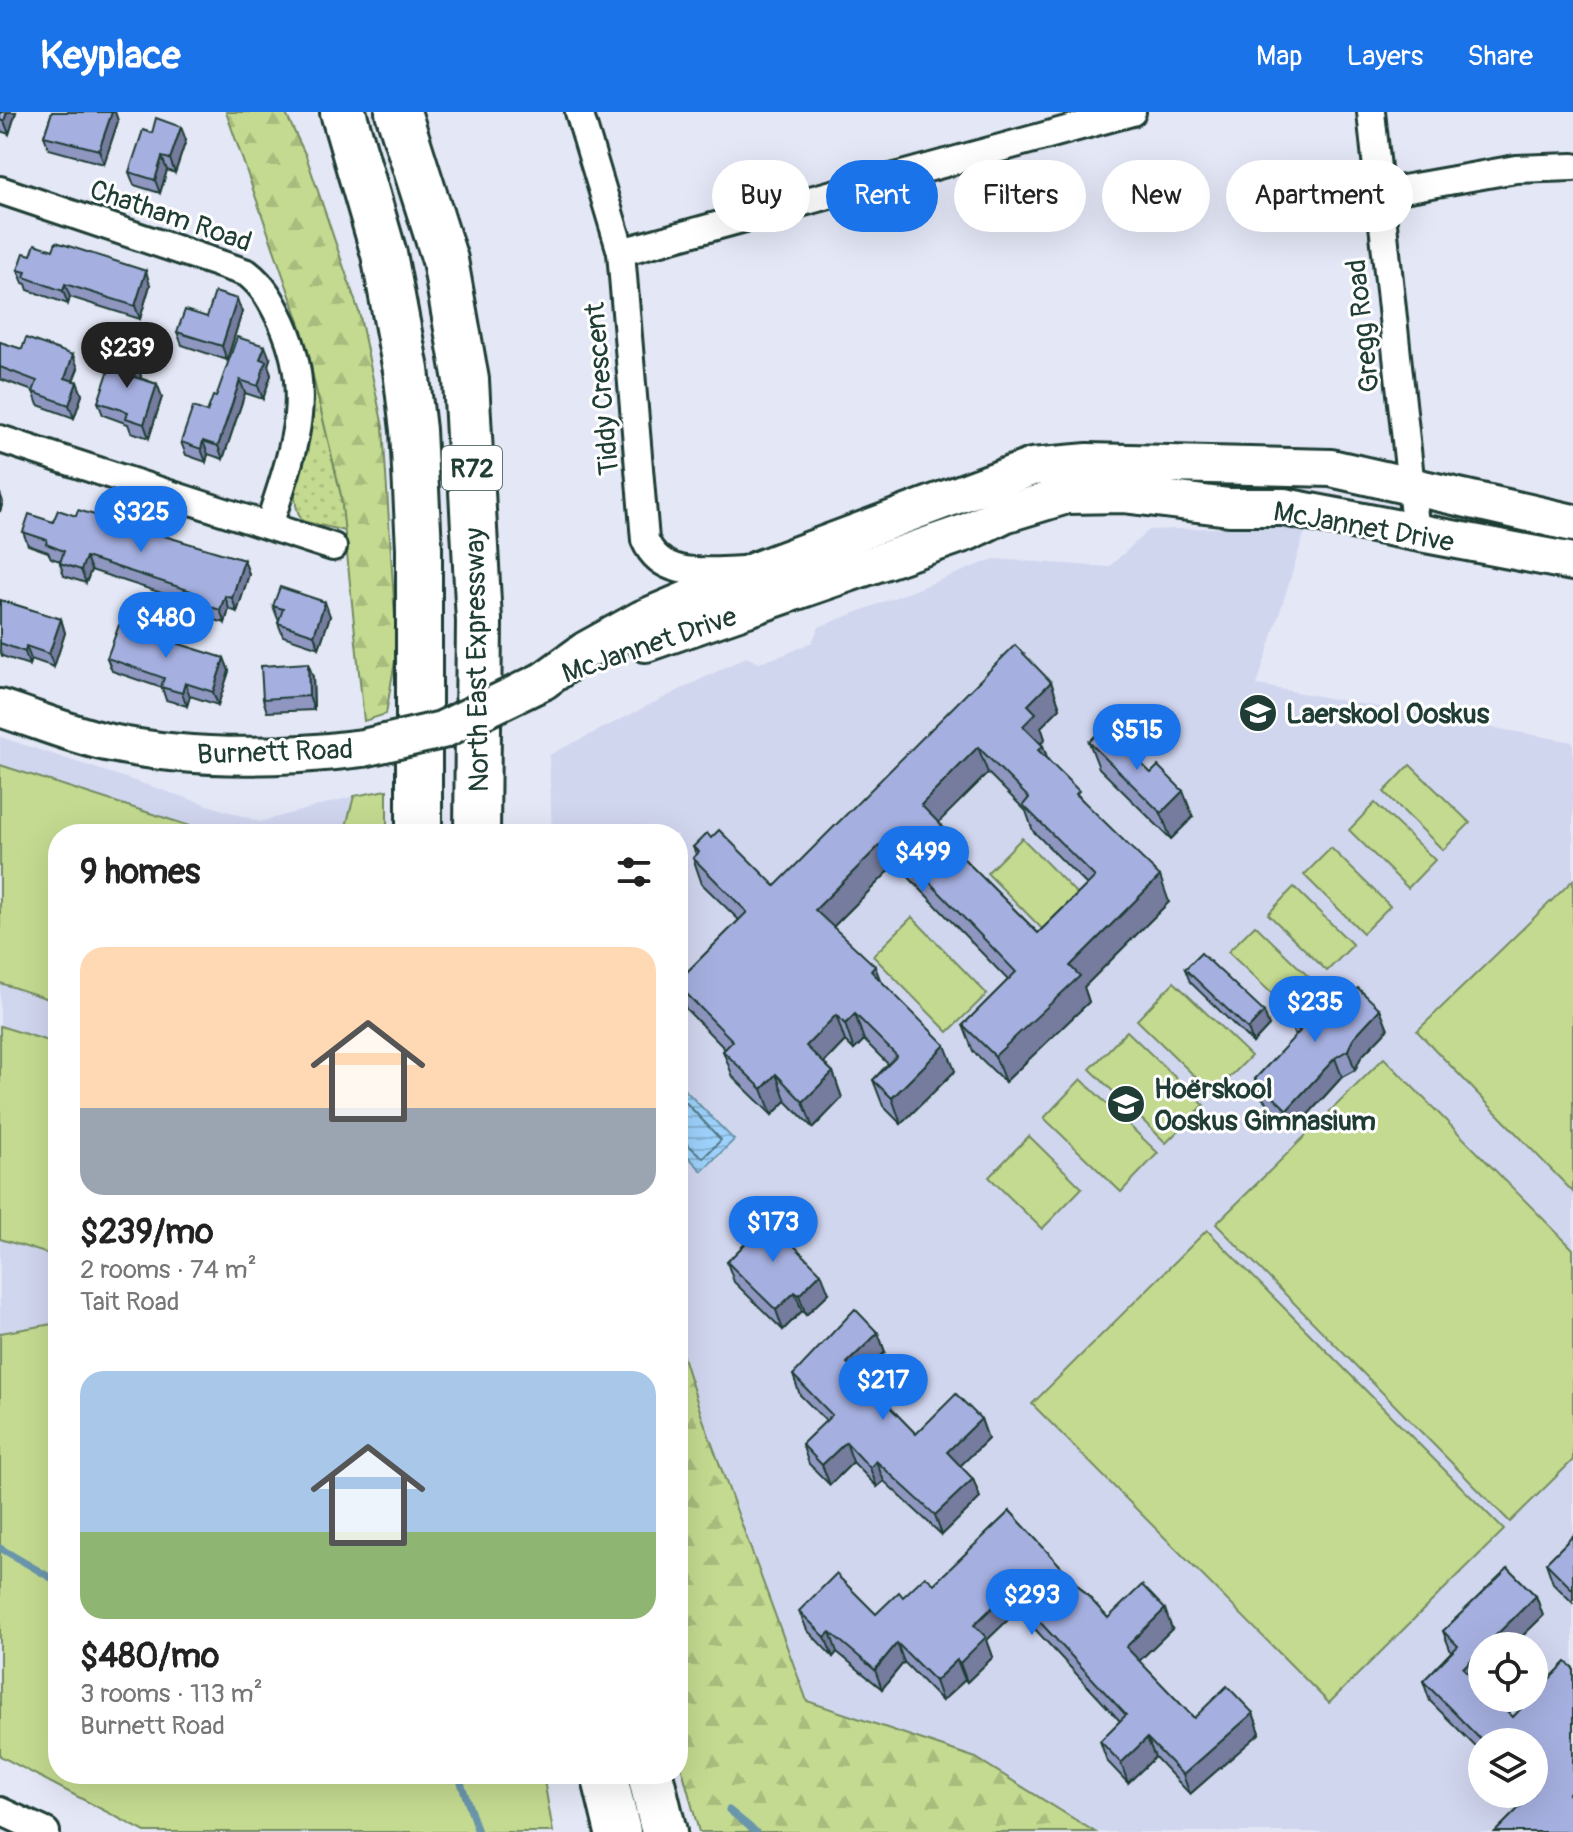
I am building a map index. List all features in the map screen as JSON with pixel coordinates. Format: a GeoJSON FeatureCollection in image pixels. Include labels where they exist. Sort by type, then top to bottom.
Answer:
{"type":"FeatureCollection","features":[{"type":"Feature","properties":{"kind":"highway"},"geometry":{"type":"LineString","coordinates":[[318,112],[367,197]]}},
{"type":"Feature","properties":{"kind":"highway","name":"North East Expressway"},"geometry":{"type":"LineString","coordinates":[[343,112],[396,312],[413,430],[420,635],[419,824]]}},
{"type":"Feature","properties":{"kind":"highway","name":"North East Expressway"},"geometry":{"type":"LineString","coordinates":[[398,112],[445,260],[466,380],[479,621],[477,824]]}},
{"type":"Feature","properties":{"kind":"highway"},"geometry":{"type":"LineString","coordinates":[[606,1784],[618,1832]]}},
{"type":"Feature","properties":{"kind":"highway"},"geometry":{"type":"LineString","coordinates":[[652,1784],[664,1832]]}},
{"type":"Feature","properties":{"kind":"street","name":"Tiddy Crescent"},"geometry":{"type":"LineString","coordinates":[[579,112],[621,252],[645,540],[651,554],[667,567],[686,571],[757,570]]}},
{"type":"Feature","properties":{"kind":"street"},"geometry":{"type":"LineString","coordinates":[[621,252],[1132,112]]}},
{"type":"Feature","properties":{"kind":"street","name":"Gregg Road"},"geometry":{"type":"LineString","coordinates":[[1371,112],[1377,160]]}},
{"type":"Feature","properties":{"kind":"street"},"geometry":{"type":"LineString","coordinates":[[1413,187],[1516,169],[1573,167]]}},
{"type":"Feature","properties":{"kind":"street","name":"Chatham Road"},"geometry":{"type":"LineString","coordinates":[[0,190],[247,273],[269,294],[286,333],[301,404],[294,449],[269,525]]}},
{"type":"Feature","properties":{"kind":"street","name":"Gregg Road"},"geometry":{"type":"LineString","coordinates":[[1385,232],[1416,534]]}},
{"type":"Feature","properties":{"kind":"street"},"geometry":{"type":"LineString","coordinates":[[0,439],[333,547]]}},
{"type":"Feature","properties":{"kind":"street","name":"McJannet Drive"},"geometry":{"type":"LineString","coordinates":[[543,681],[611,635],[757,570],[1032,467],[1119,478],[1229,507],[1284,507],[1573,562]]}},
{"type":"Feature","properties":{"kind":"street","name":"McJannet Drive"},"geometry":{"type":"LineString","coordinates":[[543,681],[683,629],[760,606],[1044,501],[1119,478],[1331,468],[1573,523]]}},
{"type":"Feature","properties":{"kind":"street"},"geometry":{"type":"LineString","coordinates":[[684,602],[741,596],[752,598],[760,606]]}},
{"type":"Feature","properties":{"kind":"street","name":"Burnett Road"},"geometry":{"type":"LineString","coordinates":[[0,708],[103,741],[158,751],[239,757],[311,755],[363,748],[442,730],[543,681]]}},
{"type":"Feature","properties":{"kind":"street"},"geometry":{"type":"LineString","coordinates":[[0,1811],[46,1832]]}},
{"type":"Feature","properties":{"kind":"shaded area","name":"Hoërskool Ooskus Gimnasium"},"geometry":{"type":"Polygon","coordinates":[[[1307,525],[1257,685],[1573,742],[1573,1832],[1095,1832],[976,1758],[807,1701],[688,1373],[688,824],[552,824],[549,755],[746,657],[759,663],[786,654],[812,642],[819,627],[994,559],[1109,567],[1149,530],[1307,525]]]}},
{"type":"Feature","properties":{"kind":"shaded area"},"geometry":{"type":"Polygon","coordinates":[[[0,737],[260,822],[354,796],[347,824],[48,824],[48,1325],[0,1333],[0,737]]]}},
{"type":"Feature","properties":{"kind":"green space"},"geometry":{"type":"Polygon","coordinates":[[[226,112],[285,112],[306,156],[359,312],[383,427],[397,649],[386,714],[364,721],[341,495],[302,330],[226,112]]]}},
{"type":"Feature","properties":{"kind":"green space"},"geometry":{"type":"Polygon","coordinates":[[[313,377],[341,495],[345,531],[302,521],[297,509],[295,486],[310,429],[313,377]]]}},
{"type":"Feature","properties":{"kind":"green space"},"geometry":{"type":"Polygon","coordinates":[[[0,765],[184,824],[48,824],[48,999],[0,983],[0,765]]]}},
{"type":"Feature","properties":{"kind":"green space"},"geometry":{"type":"Polygon","coordinates":[[[1410,765],[1470,823],[1443,850],[1384,792],[1410,765]]]}},
{"type":"Feature","properties":{"kind":"green space"},"geometry":{"type":"Polygon","coordinates":[[[387,790],[387,824],[347,824],[354,796],[387,790]]]}},
{"type":"Feature","properties":{"kind":"green space"},"geometry":{"type":"Polygon","coordinates":[[[1375,803],[1435,860],[1408,888],[1349,830],[1375,803]]]}},
{"type":"Feature","properties":{"kind":"green space"},"geometry":{"type":"Polygon","coordinates":[[[1022,838],[1091,908],[1056,943],[987,873],[1022,838]]]}},
{"type":"Feature","properties":{"kind":"green space"},"geometry":{"type":"Polygon","coordinates":[[[1331,848],[1390,906],[1363,933],[1304,875],[1331,848]]]}},
{"type":"Feature","properties":{"kind":"green space"},"geometry":{"type":"Polygon","coordinates":[[[1573,880],[1573,1192],[1417,1031],[1573,880]]]}},
{"type":"Feature","properties":{"kind":"green space"},"geometry":{"type":"Polygon","coordinates":[[[1294,887],[1353,945],[1327,971],[1268,914],[1294,887]]]}},
{"type":"Feature","properties":{"kind":"green space"},"geometry":{"type":"Polygon","coordinates":[[[912,917],[987,994],[948,1032],[873,956],[912,917]]]}},
{"type":"Feature","properties":{"kind":"green space"},"geometry":{"type":"Polygon","coordinates":[[[1255,925],[1314,982],[1288,1009],[1228,952],[1255,925]]]}},
{"type":"Feature","properties":{"kind":"green space"},"geometry":{"type":"Polygon","coordinates":[[[1174,982],[1251,1056],[1213,1094],[1137,1020],[1174,982]]]}},
{"type":"Feature","properties":{"kind":"green space"},"geometry":{"type":"Polygon","coordinates":[[[0,1026],[48,1041],[48,1254],[0,1239],[0,1026]]]}},
{"type":"Feature","properties":{"kind":"green space"},"geometry":{"type":"Polygon","coordinates":[[[1127,1031],[1204,1105],[1166,1143],[1090,1069],[1127,1031]]]}},
{"type":"Feature","properties":{"kind":"green space"},"geometry":{"type":"Polygon","coordinates":[[[1384,1058],[1573,1249],[1573,1460],[1510,1522],[1216,1224],[1384,1058]]]}},
{"type":"Feature","properties":{"kind":"green space"},"geometry":{"type":"Polygon","coordinates":[[[1081,1079],[1158,1153],[1121,1192],[1044,1118],[1081,1079]]]}},
{"type":"Feature","properties":{"kind":"green space"},"geometry":{"type":"Polygon","coordinates":[[[1029,1136],[1082,1188],[1042,1229],[989,1177],[1029,1136]]]}},
{"type":"Feature","properties":{"kind":"green space"},"geometry":{"type":"Polygon","coordinates":[[[1207,1230],[1504,1530],[1329,1703],[1032,1404],[1207,1230]]]}},
{"type":"Feature","properties":{"kind":"green space"},"geometry":{"type":"Polygon","coordinates":[[[48,1325],[48,1781],[0,1756],[0,1333],[48,1325]]]}},
{"type":"Feature","properties":{"kind":"green space"},"geometry":{"type":"Polygon","coordinates":[[[688,1373],[807,1701],[976,1758],[1095,1832],[699,1832],[686,1784],[688,1373]]]}},
{"type":"Feature","properties":{"kind":"green space"},"geometry":{"type":"Polygon","coordinates":[[[53,1784],[545,1784],[553,1832],[145,1832],[53,1784]]]}},
{"type":"Feature","properties":{"kind":"water"},"geometry":{"type":"Polygon","coordinates":[[[688,1093],[734,1140],[702,1171],[688,1156],[688,1093]]]}},
{"type":"Feature","properties":{"kind":"building"},"geometry":{"type":"Polygon","coordinates":[[[0,112],[7,112],[4,121],[0,120],[0,112]]]}},
{"type":"Feature","properties":{"kind":"building"},"geometry":{"type":"Polygon","coordinates":[[[52,112],[112,112],[99,150],[44,136],[52,112]]]}},
{"type":"Feature","properties":{"kind":"building"},"geometry":{"type":"Polygon","coordinates":[[[156,118],[181,127],[170,159],[162,157],[155,180],[129,172],[143,130],[152,133],[156,118]]]}},
{"type":"Feature","properties":{"kind":"building"},"geometry":{"type":"Polygon","coordinates":[[[56,242],[146,271],[135,306],[65,284],[63,291],[24,277],[26,272],[18,270],[24,253],[31,255],[35,244],[53,250],[56,242]]]}},
{"type":"Feature","properties":{"kind":"building"},"geometry":{"type":"Polygon","coordinates":[[[215,292],[237,299],[222,346],[177,332],[185,310],[207,317],[215,292]]]}},
{"type":"Feature","properties":{"kind":"building"},"geometry":{"type":"Polygon","coordinates":[[[237,337],[265,346],[260,359],[266,361],[258,386],[240,380],[218,446],[203,441],[201,449],[181,442],[193,407],[207,412],[213,396],[216,397],[237,337]]]}},
{"type":"Feature","properties":{"kind":"building"},"geometry":{"type":"Polygon","coordinates":[[[26,338],[73,355],[65,378],[77,382],[69,405],[33,392],[37,381],[0,367],[0,342],[22,349],[26,338]]]}},
{"type":"Feature","properties":{"kind":"building"},"geometry":{"type":"Polygon","coordinates":[[[114,355],[136,362],[131,376],[157,384],[144,424],[126,418],[128,412],[98,402],[114,355]]]}},
{"type":"Feature","properties":{"kind":"building"},"geometry":{"type":"Polygon","coordinates":[[[58,510],[76,516],[78,510],[244,560],[232,598],[225,596],[220,610],[189,600],[191,591],[86,557],[81,570],[60,563],[64,551],[46,544],[47,540],[23,532],[29,514],[53,522],[58,510]]]}},
{"type":"Feature","properties":{"kind":"building"},"geometry":{"type":"Polygon","coordinates":[[[280,587],[325,602],[314,635],[278,623],[283,609],[273,606],[280,587]]]}},
{"type":"Feature","properties":{"kind":"building"},"geometry":{"type":"Polygon","coordinates":[[[0,600],[61,619],[49,654],[26,646],[25,652],[0,643],[0,600]]]}},
{"type":"Feature","properties":{"kind":"building"},"geometry":{"type":"Polygon","coordinates":[[[119,625],[224,658],[213,692],[185,683],[182,693],[161,687],[164,678],[107,658],[119,625]]]}},
{"type":"Feature","properties":{"kind":"building"},"geometry":{"type":"Polygon","coordinates":[[[1015,645],[1051,682],[1028,705],[1036,713],[1023,726],[1043,746],[1038,750],[1079,791],[1076,794],[1160,876],[1070,966],[1080,976],[995,1056],[963,1025],[1016,972],[887,838],[815,910],[875,966],[871,971],[945,1045],[892,1098],[873,1080],[897,1056],[855,1014],[845,1024],[836,1015],[806,1046],[833,1072],[803,1102],[776,1074],[762,1089],[723,1051],[733,1041],[688,995],[688,971],[747,912],[693,858],[699,852],[693,847],[707,833],[711,838],[719,830],[775,886],[1015,645]],[[978,747],[921,805],[951,835],[946,841],[1038,933],[1095,877],[1023,805],[1029,798],[978,747]]]}},
{"type":"Feature","properties":{"kind":"building"},"geometry":{"type":"Polygon","coordinates":[[[308,663],[309,696],[263,699],[261,666],[308,663]]]}},
{"type":"Feature","properties":{"kind":"building"},"geometry":{"type":"Polygon","coordinates":[[[1104,727],[1151,773],[1158,766],[1183,791],[1161,813],[1089,742],[1104,727]]]}},
{"type":"Feature","properties":{"kind":"building"},"geometry":{"type":"Polygon","coordinates":[[[1201,953],[1264,1012],[1248,1029],[1185,969],[1201,953]]]}},
{"type":"Feature","properties":{"kind":"building"},"geometry":{"type":"Polygon","coordinates":[[[1358,988],[1380,1009],[1354,1037],[1348,1050],[1335,1058],[1287,1110],[1255,1079],[1300,1031],[1289,1020],[1315,993],[1331,1009],[1358,988]]]}},
{"type":"Feature","properties":{"kind":"building"},"geometry":{"type":"Polygon","coordinates":[[[764,1215],[821,1273],[799,1295],[795,1292],[776,1310],[727,1262],[747,1242],[742,1237],[764,1215]]]}},
{"type":"Feature","properties":{"kind":"building"},"geometry":{"type":"Polygon","coordinates":[[[855,1309],[878,1333],[847,1363],[916,1434],[956,1394],[981,1419],[947,1452],[973,1479],[935,1515],[876,1461],[870,1468],[846,1442],[822,1465],[802,1444],[832,1415],[793,1375],[855,1309]]]}},
{"type":"Feature","properties":{"kind":"building"},"geometry":{"type":"Polygon","coordinates":[[[1010,1511],[1108,1618],[1142,1585],[1165,1609],[1126,1647],[1194,1718],[1227,1686],[1253,1713],[1183,1775],[1147,1738],[1121,1763],[1100,1741],[1126,1715],[1013,1593],[1008,1592],[974,1625],[986,1637],[960,1663],[957,1660],[935,1681],[897,1643],[875,1670],[830,1632],[825,1637],[799,1611],[836,1574],[876,1614],[899,1592],[903,1597],[925,1576],[934,1584],[1010,1511]]]}},
{"type":"Feature","properties":{"kind":"building"},"geometry":{"type":"Polygon","coordinates":[[[1573,1536],[1573,1590],[1546,1563],[1573,1536]]]}},
{"type":"Feature","properties":{"kind":"building"},"geometry":{"type":"Polygon","coordinates":[[[1508,1568],[1536,1596],[1499,1632],[1468,1632],[1468,1663],[1463,1668],[1468,1673],[1468,1712],[1508,1712],[1513,1717],[1518,1712],[1548,1712],[1548,1681],[1566,1662],[1573,1668],[1573,1789],[1568,1794],[1573,1799],[1573,1832],[1495,1832],[1519,1808],[1548,1808],[1548,1728],[1469,1728],[1423,1681],[1458,1646],[1443,1631],[1508,1568]]]}},
{"type":"Feature","properties":{"kind":"waterway"},"geometry":{"type":"LineString","coordinates":[[0,1548],[48,1576]]}},
{"type":"Feature","properties":{"kind":"waterway"},"geometry":{"type":"LineString","coordinates":[[461,1784],[478,1832]]}},
{"type":"Feature","properties":{"kind":"waterway"},"geometry":{"type":"LineString","coordinates":[[729,1810],[756,1832]]}},
{"type":"Feature","properties":{"kind":"place","name":"Laerskool Ooskus"},"geometry":{"type":"Point","coordinates":[1258,713]}},
{"type":"Feature","properties":{"kind":"place","name":"Hoërskool Ooskus Gimnasium"},"geometry":{"type":"Point","coordinates":[1126,1104]}}]}
